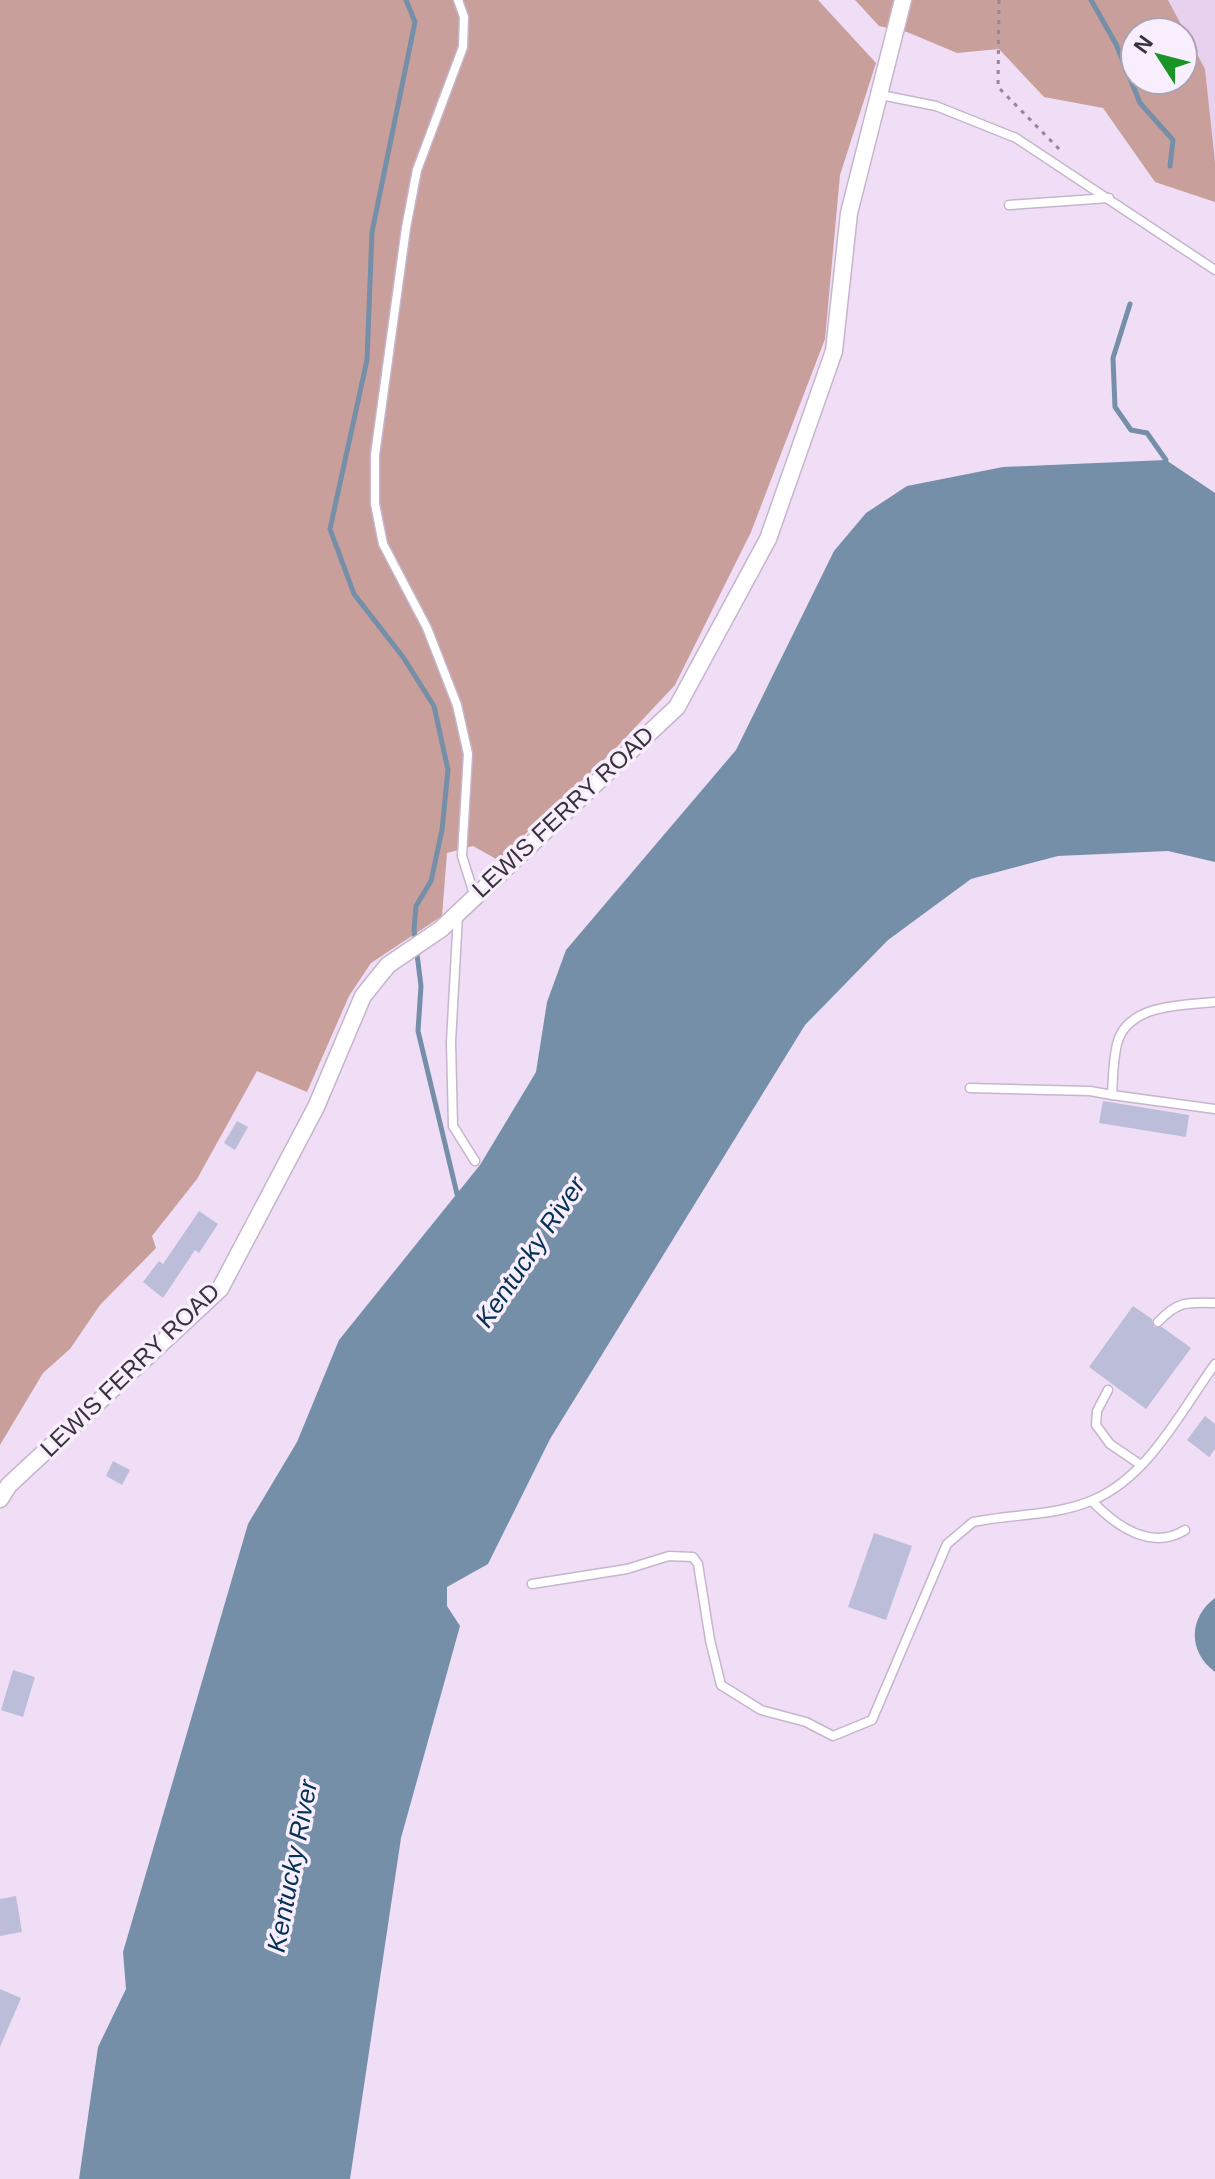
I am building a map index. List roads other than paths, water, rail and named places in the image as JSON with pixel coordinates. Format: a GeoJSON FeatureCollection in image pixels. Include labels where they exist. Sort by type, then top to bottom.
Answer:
{"type":"FeatureCollection","features":[{"type":"Feature","properties":{"kind":"street","name":"LEWIS FERRY ROAD"},"geometry":{"type":"LineString","coordinates":[[0,1499],[9,1485],[220,1289],[316,1107],[363,996],[388,965],[441,929],[474,894],[677,707],[768,539],[834,351],[849,213],[903,0]]}},
{"type":"Feature","properties":{"kind":"lane"},"geometry":{"type":"LineString","coordinates":[[458,0],[464,17],[463,47],[417,170],[406,228],[375,455],[375,504],[383,544],[427,628],[457,705],[468,754],[462,856],[474,894]]}},
{"type":"Feature","properties":{"kind":"lane"},"geometry":{"type":"LineString","coordinates":[[881,95],[936,106],[991,126],[1036,149],[1215,270]]}},
{"type":"Feature","properties":{"kind":"lane"},"geometry":{"type":"LineString","coordinates":[[1009,205],[1110,198]]}},
{"type":"Feature","properties":{"kind":"lane"},"geometry":{"type":"LineString","coordinates":[[458,911],[451,1042],[453,1126],[475,1161]]}},
{"type":"Feature","properties":{"kind":"lane"},"geometry":{"type":"LineString","coordinates":[[1112,1095],[1117,1043],[1125,1026],[1144,1013],[1215,1002]]}},
{"type":"Feature","properties":{"kind":"lane"},"geometry":{"type":"LineString","coordinates":[[970,1088],[1090,1091],[1215,1109]]}},
{"type":"Feature","properties":{"kind":"lane"},"geometry":{"type":"LineString","coordinates":[[1158,1322],[1172,1307],[1183,1303],[1215,1303]]}},
{"type":"Feature","properties":{"kind":"lane"},"geometry":{"type":"LineString","coordinates":[[532,1584],[627,1569],[669,1556],[693,1557],[698,1564],[710,1640],[721,1685],[761,1710],[806,1722],[833,1736],[872,1720],[947,1544],[960,1529],[973,1522],[1092,1501],[1114,1489],[1141,1465],[1215,1364]]}},
{"type":"Feature","properties":{"kind":"lane"},"geometry":{"type":"LineString","coordinates":[[1108,1390],[1097,1411],[1096,1425],[1110,1444],[1141,1465]]}},
{"type":"Feature","properties":{"kind":"lane"},"geometry":{"type":"LineString","coordinates":[[1092,1501],[1107,1517],[1134,1533],[1156,1539],[1172,1538],[1185,1530]]}},
{"type":"Feature","properties":{"kind":"water","name":"Kentucky River"},"geometry":{"type":"Polygon","coordinates":[[[1166,460],[1215,493],[1215,862],[1168,851],[1058,856],[971,879],[888,940],[805,1025],[550,1439],[488,1564],[447,1587],[447,1606],[460,1626],[401,1838],[350,2179],[79,2179],[98,2047],[126,1989],[123,1952],[248,1524],[297,1442],[339,1340],[480,1165],[536,1072],[547,1002],[566,950],[736,750],[834,551],[866,513],[907,486],[1003,467],[1166,460]]]}},
{"type":"Feature","properties":{"kind":"water"},"geometry":{"type":"Polygon","coordinates":[[[1215,1598],[1215,1672],[1200,1655],[1195,1635],[1200,1615],[1215,1598]]]}},
{"type":"Feature","properties":{"kind":"waterway"},"geometry":{"type":"LineString","coordinates":[[406,0],[415,22],[372,232],[367,360],[330,529],[354,594],[403,657],[434,706],[448,770],[442,830],[431,881],[416,906],[414,930],[421,986],[418,1031],[458,1198]]}},
{"type":"Feature","properties":{"kind":"waterway"},"geometry":{"type":"LineString","coordinates":[[1091,0],[1116,44],[1140,103],[1173,140],[1170,166]]}},
{"type":"Feature","properties":{"kind":"waterway"},"geometry":{"type":"LineString","coordinates":[[1130,304],[1113,358],[1115,407],[1131,430],[1147,433],[1166,460],[1165,464]]}}]}
